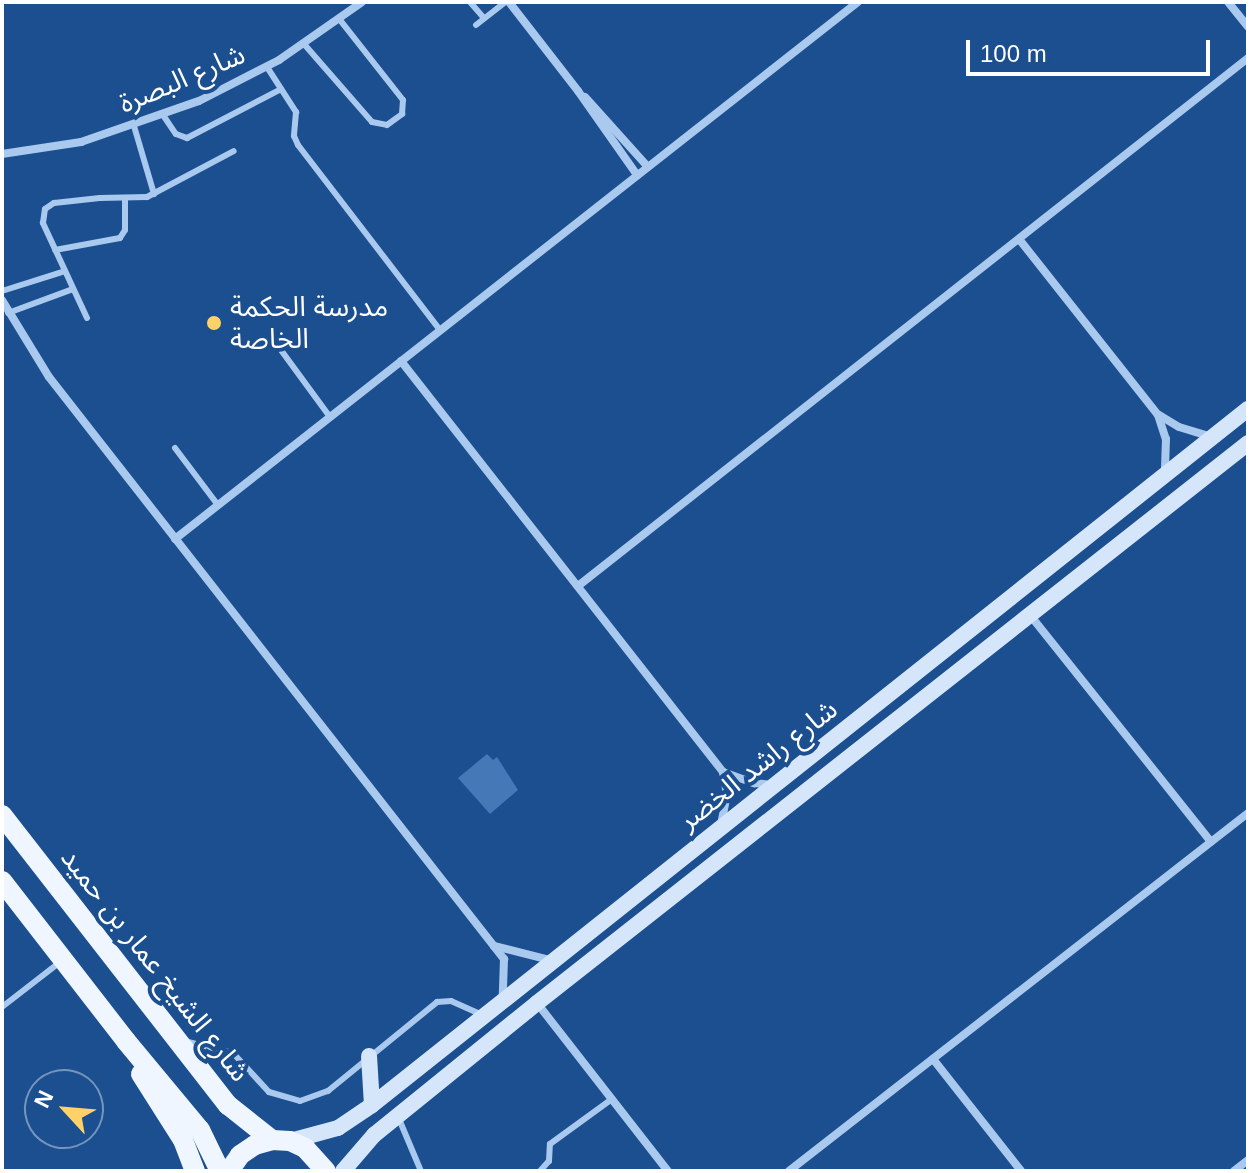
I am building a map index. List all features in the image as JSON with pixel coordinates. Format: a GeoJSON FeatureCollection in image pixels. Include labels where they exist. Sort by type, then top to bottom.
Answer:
{"type":"FeatureCollection","features":[{"type":"Feature","properties":{"kind":"main road","name":"شارع الشيخ عمار بن حميد"},"geometry":{"type":"LineString","coordinates":[[2,815],[228,1105],[281,1141],[312,1153],[326,1171]]}},
{"type":"Feature","properties":{"kind":"main road"},"geometry":{"type":"LineString","coordinates":[[2,881],[126,1041],[200,1130],[220,1171]]}},
{"type":"Feature","properties":{"kind":"main road"},"geometry":{"type":"LineString","coordinates":[[126,1041],[146,1083],[183,1140],[195,1171]]}},
{"type":"Feature","properties":{"kind":"main road"},"geometry":{"type":"LineString","coordinates":[[229,1171],[240,1155],[255,1145],[281,1141]]}},
{"type":"Feature","properties":{"kind":"street","name":"شارع البصرة"},"geometry":{"type":"LineString","coordinates":[[2,154],[81,142],[163,115],[267,67],[340,20],[362,2]]}},
{"type":"Feature","properties":{"kind":"street"},"geometry":{"type":"LineString","coordinates":[[507,2],[578,91],[637,175]]}},
{"type":"Feature","properties":{"kind":"street"},"geometry":{"type":"LineString","coordinates":[[175,539],[858,2]]}},
{"type":"Feature","properties":{"kind":"street"},"geometry":{"type":"LineString","coordinates":[[1228,2],[1248,27]]}},
{"type":"Feature","properties":{"kind":"street"},"geometry":{"type":"LineString","coordinates":[[578,586],[1248,58]]}},
{"type":"Feature","properties":{"kind":"street"},"geometry":{"type":"LineString","coordinates":[[578,91],[648,167]]}},
{"type":"Feature","properties":{"kind":"street"},"geometry":{"type":"LineString","coordinates":[[1019,239],[1158,415],[1167,451],[1165,476]]}},
{"type":"Feature","properties":{"kind":"street"},"geometry":{"type":"LineString","coordinates":[[2,300],[49,377],[504,959],[503,999]]}},
{"type":"Feature","properties":{"kind":"street"},"geometry":{"type":"LineString","coordinates":[[401,361],[723,772],[727,806],[720,827]]}},
{"type":"Feature","properties":{"kind":"street","name":"شارع راشد الخضر"},"geometry":{"type":"LineString","coordinates":[[281,1141],[338,1128],[372,1105],[1248,409]]}},
{"type":"Feature","properties":{"kind":"street"},"geometry":{"type":"LineString","coordinates":[[1158,415],[1190,431],[1213,437]]}},
{"type":"Feature","properties":{"kind":"street","name":"شارع راشد الخضر"},"geometry":{"type":"LineString","coordinates":[[343,1171],[361,1147],[537,1003],[1248,443]]}},
{"type":"Feature","properties":{"kind":"street"},"geometry":{"type":"LineString","coordinates":[[1030,615],[1211,842]]}},
{"type":"Feature","properties":{"kind":"street"},"geometry":{"type":"LineString","coordinates":[[723,772],[754,783],[775,785]]}},
{"type":"Feature","properties":{"kind":"street"},"geometry":{"type":"LineString","coordinates":[[789,1171],[1248,813]]}},
{"type":"Feature","properties":{"kind":"street"},"geometry":{"type":"LineString","coordinates":[[493,946],[553,960]]}},
{"type":"Feature","properties":{"kind":"street"},"geometry":{"type":"LineString","coordinates":[[537,1003],[668,1171]]}},
{"type":"Feature","properties":{"kind":"street"},"geometry":{"type":"LineString","coordinates":[[369,1056],[372,1105]]}},
{"type":"Feature","properties":{"kind":"street"},"geometry":{"type":"LineString","coordinates":[[933,1059],[1021,1171]]}},
{"type":"Feature","properties":{"kind":"street"},"geometry":{"type":"LineString","coordinates":[[1234,1171],[1248,1160]]}},
{"type":"Feature","properties":{"kind":"lane"},"geometry":{"type":"LineString","coordinates":[[470,2],[484,18]]}},
{"type":"Feature","properties":{"kind":"lane"},"geometry":{"type":"LineString","coordinates":[[476,25],[507,2]]}},
{"type":"Feature","properties":{"kind":"lane"},"geometry":{"type":"LineString","coordinates":[[304,44],[372,122],[387,125],[402,114],[403,100],[340,20]]}},
{"type":"Feature","properties":{"kind":"lane"},"geometry":{"type":"LineString","coordinates":[[267,67],[296,112],[294,136],[298,145],[440,330]]}},
{"type":"Feature","properties":{"kind":"lane"},"geometry":{"type":"LineString","coordinates":[[163,115],[176,134],[187,138],[281,89]]}},
{"type":"Feature","properties":{"kind":"lane"},"geometry":{"type":"LineString","coordinates":[[134,126],[154,194]]}},
{"type":"Feature","properties":{"kind":"lane"},"geometry":{"type":"LineString","coordinates":[[87,318],[43,223],[43,213],[49,205],[154,194],[234,151]]}},
{"type":"Feature","properties":{"kind":"lane"},"geometry":{"type":"LineString","coordinates":[[55,250],[120,238],[125,230],[125,199]]}},
{"type":"Feature","properties":{"kind":"lane"},"geometry":{"type":"LineString","coordinates":[[2,291],[65,271]]}},
{"type":"Feature","properties":{"kind":"lane"},"geometry":{"type":"LineString","coordinates":[[8,313],[73,289]]}},
{"type":"Feature","properties":{"kind":"lane"},"geometry":{"type":"LineString","coordinates":[[278,346],[330,417]]}},
{"type":"Feature","properties":{"kind":"lane"},"geometry":{"type":"LineString","coordinates":[[175,448],[218,505]]}},
{"type":"Feature","properties":{"kind":"lane"},"geometry":{"type":"LineString","coordinates":[[2,1007],[62,960]]}},
{"type":"Feature","properties":{"kind":"lane"},"geometry":{"type":"LineString","coordinates":[[176,1039],[233,1053],[269,1092],[289,1100],[319,1096],[437,1002],[451,1001],[483,1015]]}},
{"type":"Feature","properties":{"kind":"lane"},"geometry":{"type":"LineString","coordinates":[[540,1171],[547,1164],[550,1144],[612,1099]]}},
{"type":"Feature","properties":{"kind":"lane"},"geometry":{"type":"LineString","coordinates":[[398,1117],[421,1171]]}},
{"type":"Feature","properties":{"kind":"building"},"geometry":{"type":"Polygon","coordinates":[[[487,754],[493,760],[497,757],[518,790],[490,814],[458,778],[487,754]]]}},
{"type":"Feature","properties":{"kind":"place","name":"مدرسة الحكمة الخاصة"},"geometry":{"type":"Point","coordinates":[214,323]}}]}
